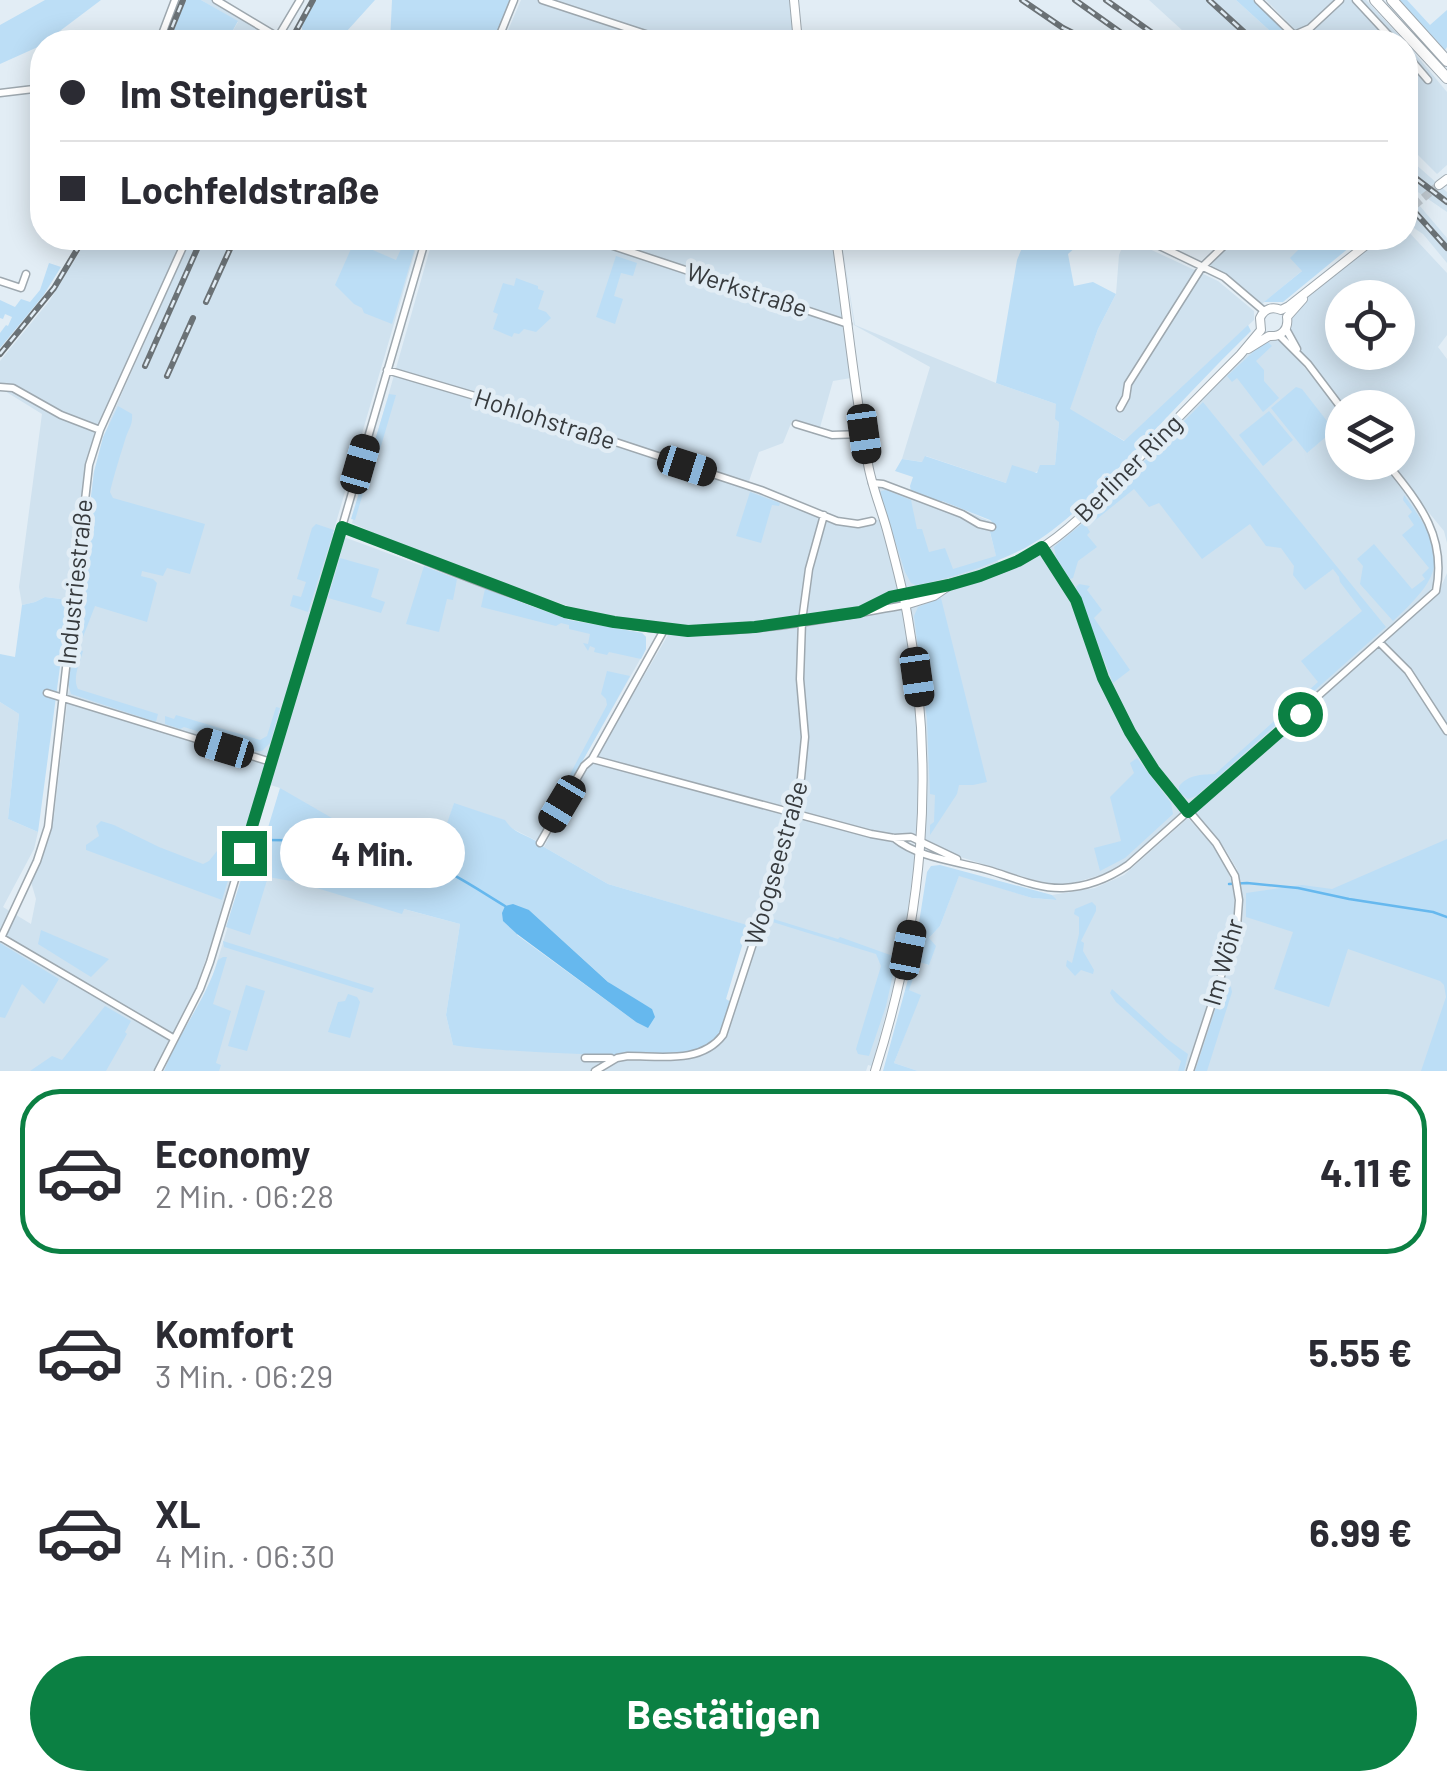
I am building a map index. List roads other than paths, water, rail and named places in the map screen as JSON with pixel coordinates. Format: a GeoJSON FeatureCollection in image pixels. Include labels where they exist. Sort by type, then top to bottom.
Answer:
{"type":"FeatureCollection","features":[{"type":"Feature","properties":{"kind":"main road"},"geometry":{"type":"LineString","coordinates":[[1376,0],[1403,30]]}},
{"type":"Feature","properties":{"kind":"main road"},"geometry":{"type":"LineString","coordinates":[[1392,0],[1447,61]]}},
{"type":"Feature","properties":{"kind":"main road"},"geometry":{"type":"LineString","coordinates":[[1418,46],[1447,78]]}},
{"type":"Feature","properties":{"kind":"street"},"geometry":{"type":"LineString","coordinates":[[164,30],[176,0]]}},
{"type":"Feature","properties":{"kind":"street"},"geometry":{"type":"LineString","coordinates":[[216,0],[264,30]]}},
{"type":"Feature","properties":{"kind":"street"},"geometry":{"type":"LineString","coordinates":[[282,30],[300,0]]}},
{"type":"Feature","properties":{"kind":"street"},"geometry":{"type":"LineString","coordinates":[[501,30],[514,0]]}},
{"type":"Feature","properties":{"kind":"street"},"geometry":{"type":"LineString","coordinates":[[542,0],[633,30]]}},
{"type":"Feature","properties":{"kind":"street"},"geometry":{"type":"LineString","coordinates":[[794,0],[797,30]]}},
{"type":"Feature","properties":{"kind":"street"},"geometry":{"type":"LineString","coordinates":[[1258,0],[1289,30]]}},
{"type":"Feature","properties":{"kind":"street"},"geometry":{"type":"LineString","coordinates":[[1305,30],[1340,0]]}},
{"type":"Feature","properties":{"kind":"street"},"geometry":{"type":"LineString","coordinates":[[1356,0],[1384,30]]}},
{"type":"Feature","properties":{"kind":"street"},"geometry":{"type":"LineString","coordinates":[[1418,69],[1428,80]]}},
{"type":"Feature","properties":{"kind":"street"},"geometry":{"type":"LineString","coordinates":[[0,94],[30,90]]}},
{"type":"Feature","properties":{"kind":"street"},"geometry":{"type":"LineString","coordinates":[[1439,185],[1447,178]]}},
{"type":"Feature","properties":{"kind":"street","name":"Industriestraße"},"geometry":{"type":"LineString","coordinates":[[1,937],[46,837],[50,817],[86,478],[100,430],[182,250]]}},
{"type":"Feature","properties":{"kind":"street"},"geometry":{"type":"LineString","coordinates":[[158,1071],[205,976],[422,250]]}},
{"type":"Feature","properties":{"kind":"street","name":"Werkstraße"},"geometry":{"type":"LineString","coordinates":[[625,250],[848,324]]}},
{"type":"Feature","properties":{"kind":"street"},"geometry":{"type":"LineString","coordinates":[[838,250],[872,483],[906,605],[923,747],[922,841],[906,956],[875,1071]]}},
{"type":"Feature","properties":{"kind":"street"},"geometry":{"type":"LineString","coordinates":[[1167,250],[1231,281],[1264,311]]}},
{"type":"Feature","properties":{"kind":"street"},"geometry":{"type":"LineString","coordinates":[[1120,408],[1128,384],[1202,267],[1220,250]]}},
{"type":"Feature","properties":{"kind":"street"},"geometry":{"type":"LineString","coordinates":[[1274,332],[1284,314],[1360,250]]}},
{"type":"Feature","properties":{"kind":"street"},"geometry":{"type":"LineString","coordinates":[[0,281],[22,288],[26,274]]}},
{"type":"Feature","properties":{"kind":"street"},"geometry":{"type":"LineString","coordinates":[[1284,314],[1273,308],[1264,311],[1260,318],[1300,354],[1327,390]]}},
{"type":"Feature","properties":{"kind":"street","name":"Berliner Ring"},"geometry":{"type":"LineString","coordinates":[[860,612],[903,594],[949,585],[1000,568],[1042,547],[1076,522],[1240,355],[1274,332]]}},
{"type":"Feature","properties":{"kind":"street","name":"Hohlohstraße"},"geometry":{"type":"LineString","coordinates":[[387,370],[485,398],[850,524],[872,521]]}},
{"type":"Feature","properties":{"kind":"street"},"geometry":{"type":"LineString","coordinates":[[0,387],[12,388],[100,430]]}},
{"type":"Feature","properties":{"kind":"street"},"geometry":{"type":"LineString","coordinates":[[796,424],[832,435],[864,434]]}},
{"type":"Feature","properties":{"kind":"street"},"geometry":{"type":"LineString","coordinates":[[894,838],[921,853],[1042,886],[1076,887],[1120,871],[1436,591],[1446,560],[1444,546],[1437,526],[1400,480]]}},
{"type":"Feature","properties":{"kind":"street"},"geometry":{"type":"LineString","coordinates":[[872,483],[992,527]]}},
{"type":"Feature","properties":{"kind":"street","name":"Woogseestraße"},"geometry":{"type":"LineString","coordinates":[[585,1058],[702,1054],[723,1035],[802,778],[802,621],[811,558],[824,515]]}},
{"type":"Feature","properties":{"kind":"street","name":"Berliner Ring"},"geometry":{"type":"LineString","coordinates":[[342,527],[565,612],[664,630],[713,631],[906,605],[934,596],[949,585]]}},
{"type":"Feature","properties":{"kind":"street","name":"Im Wöhr"},"geometry":{"type":"LineString","coordinates":[[1042,547],[1076,600],[1103,678],[1130,732],[1154,770],[1216,843],[1236,880],[1237,927],[1190,1071]]}},
{"type":"Feature","properties":{"kind":"street"},"geometry":{"type":"LineString","coordinates":[[540,842],[664,630]]}},
{"type":"Feature","properties":{"kind":"street"},"geometry":{"type":"LineString","coordinates":[[1380,643],[1408,671],[1447,731]]}},
{"type":"Feature","properties":{"kind":"street"},"geometry":{"type":"LineString","coordinates":[[46,693],[272,762]]}},
{"type":"Feature","properties":{"kind":"street"},"geometry":{"type":"LineString","coordinates":[[592,759],[871,834],[922,841],[962,863]]}},
{"type":"Feature","properties":{"kind":"street"},"geometry":{"type":"LineString","coordinates":[[1,937],[173,1038]]}},
{"type":"Feature","properties":{"kind":"street","name":"Woogseestraße"},"geometry":{"type":"LineString","coordinates":[[595,1071],[617,1058]]}},
{"type":"Feature","properties":{"kind":"water"},"geometry":{"type":"Polygon","coordinates":[[[513,904],[529,910],[608,982],[652,1009],[655,1017],[648,1028],[517,934],[503,921],[505,906],[513,904]]]}},
{"type":"Feature","properties":{"kind":"waterway"},"geometry":{"type":"LineString","coordinates":[[264,840],[346,843],[406,854],[446,871],[505,906]]}},
{"type":"Feature","properties":{"kind":"waterway"},"geometry":{"type":"LineString","coordinates":[[1229,884],[1298,888],[1447,917]]}},
{"type":"Feature","properties":{"kind":"tunnel"},"geometry":{"type":"LineString","coordinates":[[1418,202],[1439,185]]}},
{"type":"Feature","properties":{"kind":"railway"},"geometry":{"type":"LineString","coordinates":[[171,30],[183,0]]}},
{"type":"Feature","properties":{"kind":"railway"},"geometry":{"type":"LineString","coordinates":[[297,30],[313,0]]}},
{"type":"Feature","properties":{"kind":"railway"},"geometry":{"type":"LineString","coordinates":[[1022,0],[1067,30]]}},
{"type":"Feature","properties":{"kind":"railway"},"geometry":{"type":"LineString","coordinates":[[1075,0],[1117,30]]}},
{"type":"Feature","properties":{"kind":"railway"},"geometry":{"type":"LineString","coordinates":[[1106,0],[1148,30]]}},
{"type":"Feature","properties":{"kind":"railway"},"geometry":{"type":"LineString","coordinates":[[1209,0],[1242,30]]}},
{"type":"Feature","properties":{"kind":"railway"},"geometry":{"type":"LineString","coordinates":[[1418,180],[1447,202]]}},
{"type":"Feature","properties":{"kind":"railway"},"geometry":{"type":"LineString","coordinates":[[1418,216],[1447,248]]}},
{"type":"Feature","properties":{"kind":"railway"},"geometry":{"type":"LineString","coordinates":[[0,354],[54,288],[77,250]]}},
{"type":"Feature","properties":{"kind":"railway"},"geometry":{"type":"LineString","coordinates":[[145,366],[197,250]]}},
{"type":"Feature","properties":{"kind":"railway"},"geometry":{"type":"LineString","coordinates":[[206,302],[230,250]]}},
{"type":"Feature","properties":{"kind":"railway"},"geometry":{"type":"LineString","coordinates":[[167,376],[193,318]]}}]}
